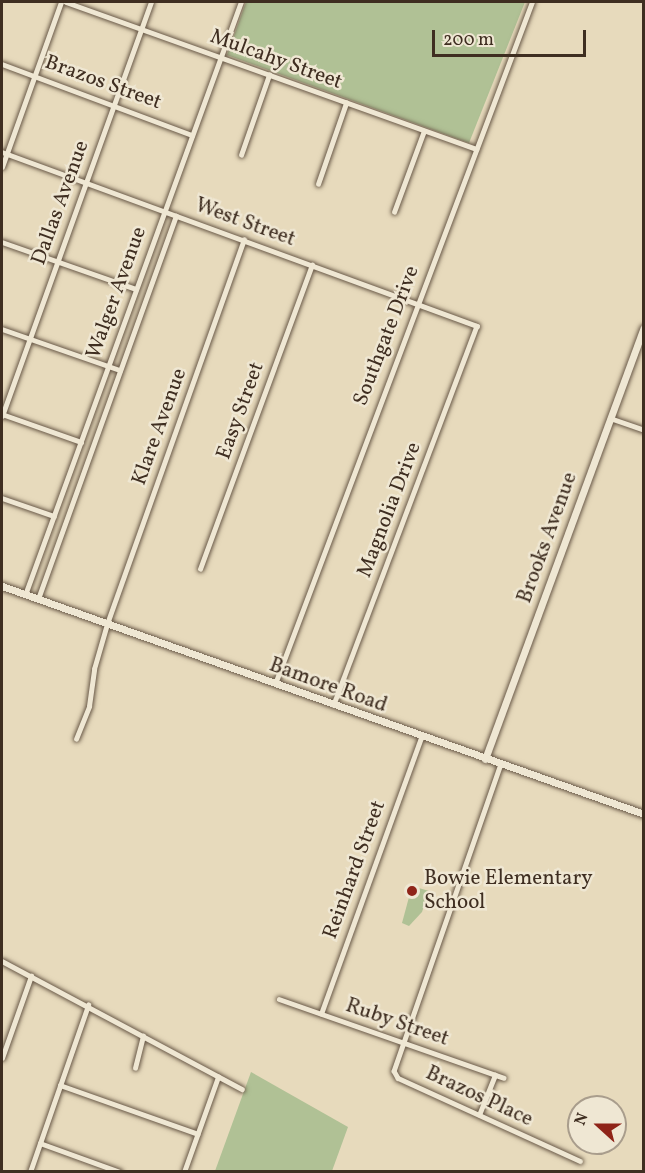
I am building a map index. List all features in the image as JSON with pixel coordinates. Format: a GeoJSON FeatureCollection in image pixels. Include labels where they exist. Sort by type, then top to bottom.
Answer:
{"type":"FeatureCollection","features":[{"type":"Feature","properties":{"kind":"street"},"geometry":{"type":"LineString","coordinates":[[2,167],[4,153],[61,2]]}},
{"type":"Feature","properties":{"kind":"street","name":"Mulcahy Street"},"geometry":{"type":"LineString","coordinates":[[66,2],[476,149]]}},
{"type":"Feature","properties":{"kind":"street","name":"Dallas Avenue"},"geometry":{"type":"LineString","coordinates":[[2,415],[151,2]]}},
{"type":"Feature","properties":{"kind":"street","name":"Walger Avenue"},"geometry":{"type":"LineString","coordinates":[[25,595],[240,2]]}},
{"type":"Feature","properties":{"kind":"street","name":"Southgate Drive"},"geometry":{"type":"LineString","coordinates":[[275,684],[532,2]]}},
{"type":"Feature","properties":{"kind":"street","name":"Brazos Street"},"geometry":{"type":"LineString","coordinates":[[2,64],[192,135]]}},
{"type":"Feature","properties":{"kind":"street"},"geometry":{"type":"LineString","coordinates":[[241,155],[269,75]]}},
{"type":"Feature","properties":{"kind":"street"},"geometry":{"type":"LineString","coordinates":[[318,184],[346,103]]}},
{"type":"Feature","properties":{"kind":"street"},"geometry":{"type":"LineString","coordinates":[[394,212],[424,131]]}},
{"type":"Feature","properties":{"kind":"street","name":"West Street"},"geometry":{"type":"LineString","coordinates":[[4,153],[477,326]]}},
{"type":"Feature","properties":{"kind":"street","name":"Walger Avenue"},"geometry":{"type":"LineString","coordinates":[[38,599],[176,216]]}},
{"type":"Feature","properties":{"kind":"street","name":"Klare Avenue"},"geometry":{"type":"LineString","coordinates":[[76,740],[89,706],[94,669],[107,624],[244,240]]}},
{"type":"Feature","properties":{"kind":"street"},"geometry":{"type":"LineString","coordinates":[[2,242],[136,289]]}},
{"type":"Feature","properties":{"kind":"street","name":"Easy Street"},"geometry":{"type":"LineString","coordinates":[[201,568],[312,264]]}},
{"type":"Feature","properties":{"kind":"street","name":"Magnolia Drive"},"geometry":{"type":"LineString","coordinates":[[334,705],[477,326]]}},
{"type":"Feature","properties":{"kind":"street","name":"Brooks Avenue"},"geometry":{"type":"LineString","coordinates":[[485,759],[644,328]]}},
{"type":"Feature","properties":{"kind":"street"},"geometry":{"type":"LineString","coordinates":[[2,329],[120,370]]}},
{"type":"Feature","properties":{"kind":"street"},"geometry":{"type":"LineString","coordinates":[[2,415],[81,442]]}},
{"type":"Feature","properties":{"kind":"street"},"geometry":{"type":"LineString","coordinates":[[610,418],[644,430]]}},
{"type":"Feature","properties":{"kind":"street"},"geometry":{"type":"LineString","coordinates":[[2,498],[54,516]]}},
{"type":"Feature","properties":{"kind":"street","name":"Bamore Road"},"geometry":{"type":"LineString","coordinates":[[2,586],[420,737],[644,814]]}},
{"type":"Feature","properties":{"kind":"street","name":"Reinhard Street"},"geometry":{"type":"LineString","coordinates":[[321,1014],[420,737]]}},
{"type":"Feature","properties":{"kind":"street","name":"Brazos Place"},"geometry":{"type":"LineString","coordinates":[[501,764],[394,1071],[398,1078],[580,1161]]}},
{"type":"Feature","properties":{"kind":"street"},"geometry":{"type":"LineString","coordinates":[[2,961],[242,1089]]}},
{"type":"Feature","properties":{"kind":"street"},"geometry":{"type":"LineString","coordinates":[[2,1058],[31,976]]}},
{"type":"Feature","properties":{"kind":"street","name":"Ruby Street"},"geometry":{"type":"LineString","coordinates":[[279,999],[504,1078]]}},
{"type":"Feature","properties":{"kind":"street"},"geometry":{"type":"LineString","coordinates":[[30,1172],[88,1005]]}},
{"type":"Feature","properties":{"kind":"street"},"geometry":{"type":"LineString","coordinates":[[135,1068],[143,1036]]}},
{"type":"Feature","properties":{"kind":"street"},"geometry":{"type":"LineString","coordinates":[[479,1115],[495,1075]]}},
{"type":"Feature","properties":{"kind":"street"},"geometry":{"type":"LineString","coordinates":[[184,1172],[218,1077]]}},
{"type":"Feature","properties":{"kind":"street"},"geometry":{"type":"LineString","coordinates":[[60,1085],[198,1134]]}},
{"type":"Feature","properties":{"kind":"street"},"geometry":{"type":"LineString","coordinates":[[40,1143],[120,1172]]}},
{"type":"Feature","properties":{"kind":"green space"},"geometry":{"type":"Polygon","coordinates":[[[246,2],[525,2],[469,143],[227,55],[246,2]]]}},
{"type":"Feature","properties":{"kind":"green space"},"geometry":{"type":"Polygon","coordinates":[[[412,886],[429,891],[422,912],[409,926],[402,923],[412,886]]]}},
{"type":"Feature","properties":{"kind":"green space"},"geometry":{"type":"Polygon","coordinates":[[[251,1072],[348,1127],[332,1171],[215,1171],[251,1072]]]}},
{"type":"Feature","properties":{"kind":"place","name":"Bowie Elementary School"},"geometry":{"type":"Point","coordinates":[412,891]}}]}
